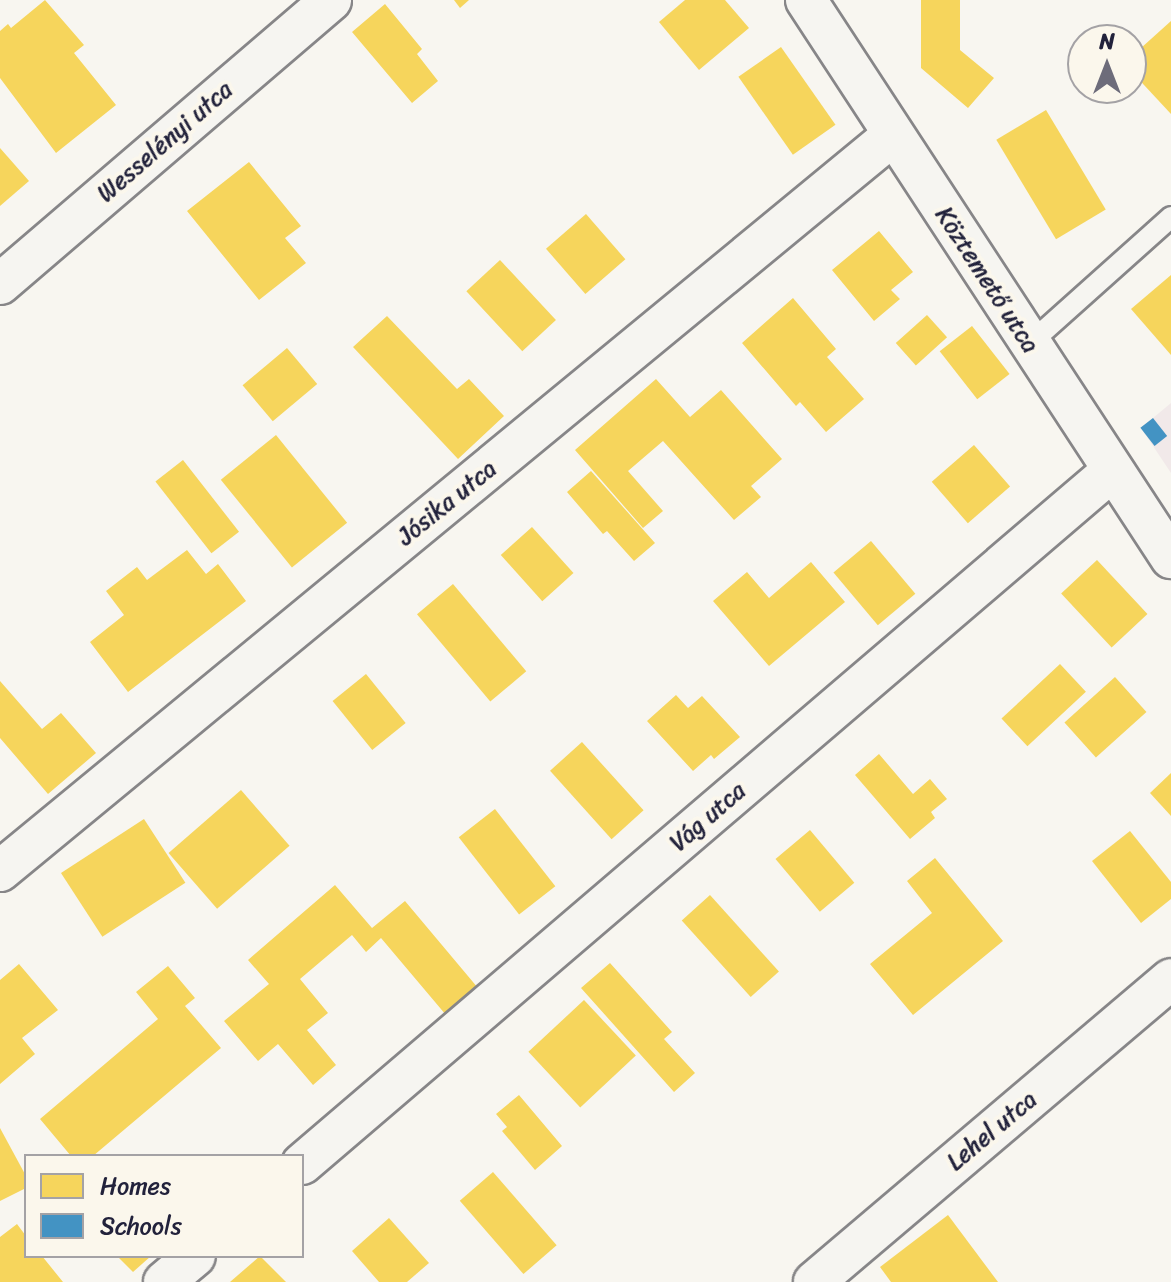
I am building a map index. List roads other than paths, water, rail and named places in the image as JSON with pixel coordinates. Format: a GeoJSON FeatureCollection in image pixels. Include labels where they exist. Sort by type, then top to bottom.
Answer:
{"type":"FeatureCollection","features":[{"type":"Feature","properties":{"kind":"street","name":"Wesselényi utca"},"geometry":{"type":"LineString","coordinates":[[0,284],[331,0]]}},
{"type":"Feature","properties":{"kind":"street","name":"Köztemető utca"},"geometry":{"type":"LineString","coordinates":[[808,1],[1028,345],[1171,558]]}},
{"type":"Feature","properties":{"kind":"street","name":"Jósika utca"},"geometry":{"type":"LineString","coordinates":[[0,871],[893,135]]}},
{"type":"Feature","properties":{"kind":"street","name":"Vág utca"},"geometry":{"type":"LineString","coordinates":[[304,1162],[1113,470]]}},
{"type":"Feature","properties":{"kind":"street","name":"Lehel utca"},"geometry":{"type":"LineString","coordinates":[[814,1282],[1171,979]]}},
{"type":"Feature","properties":{"kind":"street"},"geometry":{"type":"LineString","coordinates":[[164,1282],[193,1258]]}},
{"type":"Feature","properties":{"kind":"lane"},"geometry":{"type":"LineString","coordinates":[[1028,345],[1171,217]]}}]}
